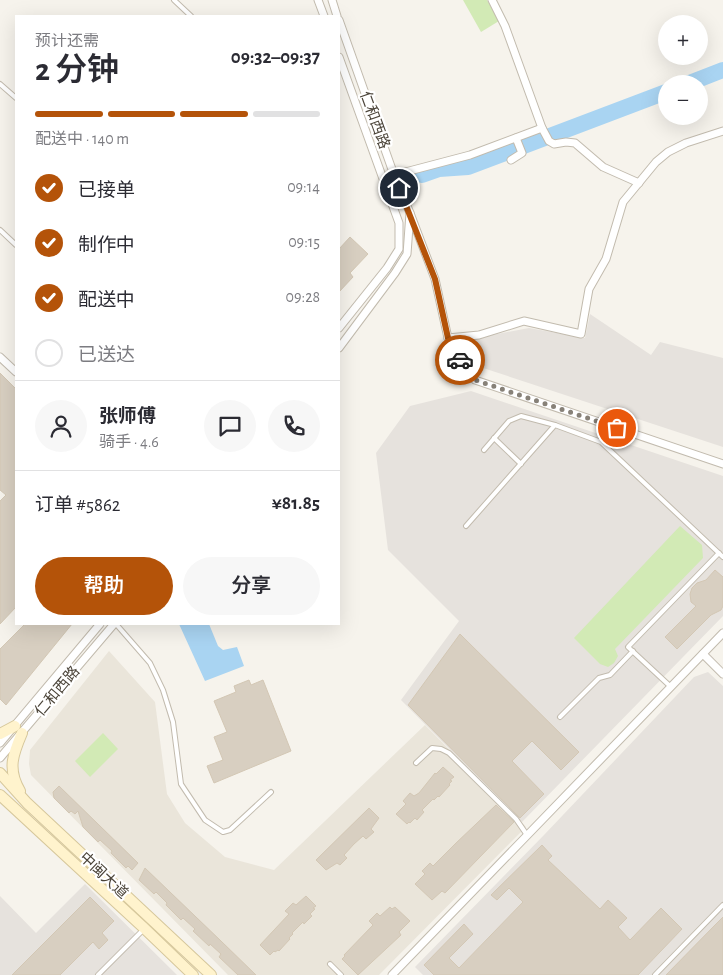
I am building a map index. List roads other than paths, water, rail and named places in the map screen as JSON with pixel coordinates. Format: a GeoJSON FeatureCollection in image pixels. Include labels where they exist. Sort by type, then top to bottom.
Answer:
{"type":"FeatureCollection","features":[{"type":"Feature","properties":{"kind":"main road"},"geometry":{"type":"LineString","coordinates":[[0,734],[19,729],[12,766],[18,788],[27,803]]}},
{"type":"Feature","properties":{"kind":"main road","name":"中闽大道"},"geometry":{"type":"LineString","coordinates":[[0,773],[27,803],[210,975]]}},
{"type":"Feature","properties":{"kind":"main road","name":"中闽大道"},"geometry":{"type":"LineString","coordinates":[[0,795],[192,975]]}},
{"type":"Feature","properties":{"kind":"street"},"geometry":{"type":"LineString","coordinates":[[318,0],[324,15]]}},
{"type":"Feature","properties":{"kind":"street"},"geometry":{"type":"LineString","coordinates":[[332,0],[337,15]]}},
{"type":"Feature","properties":{"kind":"street"},"geometry":{"type":"LineString","coordinates":[[492,0],[505,26],[543,130],[549,141],[554,144],[575,143],[603,167],[639,183]]}},
{"type":"Feature","properties":{"kind":"street","name":"仁和西路"},"geometry":{"type":"LineString","coordinates":[[340,23],[394,175],[410,213],[407,254],[340,347]]}},
{"type":"Feature","properties":{"kind":"street","name":"仁和西路"},"geometry":{"type":"LineString","coordinates":[[340,60],[399,223],[399,249],[387,268],[340,327]]}},
{"type":"Feature","properties":{"kind":"street"},"geometry":{"type":"LineString","coordinates":[[394,175],[470,155],[543,130]]}},
{"type":"Feature","properties":{"kind":"street"},"geometry":{"type":"LineString","coordinates":[[448,338],[479,335],[524,321],[581,334],[589,289],[606,259],[623,202],[656,162],[668,152],[686,143],[723,131]]}},
{"type":"Feature","properties":{"kind":"street"},"geometry":{"type":"LineString","coordinates":[[511,160],[522,153],[516,140]]}},
{"type":"Feature","properties":{"kind":"street"},"geometry":{"type":"LineString","coordinates":[[410,213],[435,279],[448,338],[466,370],[475,380],[723,464]]}},
{"type":"Feature","properties":{"kind":"street"},"geometry":{"type":"LineString","coordinates":[[0,357],[15,371]]}},
{"type":"Feature","properties":{"kind":"street","name":"仁和西路"},"geometry":{"type":"LineString","coordinates":[[0,758],[19,729],[99,625]]}},
{"type":"Feature","properties":{"kind":"street","name":"仁和西路"},"geometry":{"type":"LineString","coordinates":[[0,742],[19,729],[114,625]]}},
{"type":"Feature","properties":{"kind":"street"},"geometry":{"type":"LineString","coordinates":[[392,975],[723,633]]}},
{"type":"Feature","properties":{"kind":"street"},"geometry":{"type":"LineString","coordinates":[[703,654],[723,674]]}},
{"type":"Feature","properties":{"kind":"lane"},"geometry":{"type":"LineString","coordinates":[[174,0],[190,15]]}},
{"type":"Feature","properties":{"kind":"lane"},"geometry":{"type":"LineString","coordinates":[[0,84],[15,97]]}},
{"type":"Feature","properties":{"kind":"lane"},"geometry":{"type":"LineString","coordinates":[[0,230],[15,244]]}},
{"type":"Feature","properties":{"kind":"lane"},"geometry":{"type":"LineString","coordinates":[[484,450],[509,421],[521,416],[555,425],[601,442],[723,557]]}},
{"type":"Feature","properties":{"kind":"lane"},"geometry":{"type":"LineString","coordinates":[[466,526],[555,425]]}},
{"type":"Feature","properties":{"kind":"lane"},"geometry":{"type":"LineString","coordinates":[[494,438],[521,464]]}},
{"type":"Feature","properties":{"kind":"lane"},"geometry":{"type":"LineString","coordinates":[[671,687],[628,647],[719,553]]}},
{"type":"Feature","properties":{"kind":"lane"},"geometry":{"type":"LineString","coordinates":[[116,625],[150,663],[163,690],[173,722],[181,784],[205,820],[223,832],[230,830],[271,792]]}},
{"type":"Feature","properties":{"kind":"lane"},"geometry":{"type":"LineString","coordinates":[[560,717],[599,678],[610,675],[633,652]]}},
{"type":"Feature","properties":{"kind":"lane"},"geometry":{"type":"LineString","coordinates":[[416,763],[432,748],[441,749],[448,753],[516,819],[527,835]]}},
{"type":"Feature","properties":{"kind":"lane"},"geometry":{"type":"LineString","coordinates":[[655,975],[723,906]]}},
{"type":"Feature","properties":{"kind":"lane"},"geometry":{"type":"LineString","coordinates":[[98,975],[144,928]]}},
{"type":"Feature","properties":{"kind":"lane"},"geometry":{"type":"LineString","coordinates":[[330,964],[341,975]]}},
{"type":"Feature","properties":{"kind":"water"},"geometry":{"type":"Polygon","coordinates":[[[179,625],[209,625],[218,646],[223,650],[237,647],[244,666],[205,681],[179,625]]]}},
{"type":"Feature","properties":{"kind":"waterway"},"geometry":{"type":"LineString","coordinates":[[708,76],[723,70]]}},
{"type":"Feature","properties":{"kind":"waterway"},"geometry":{"type":"LineString","coordinates":[[422,175],[439,169],[468,167],[658,95]]}}]}
